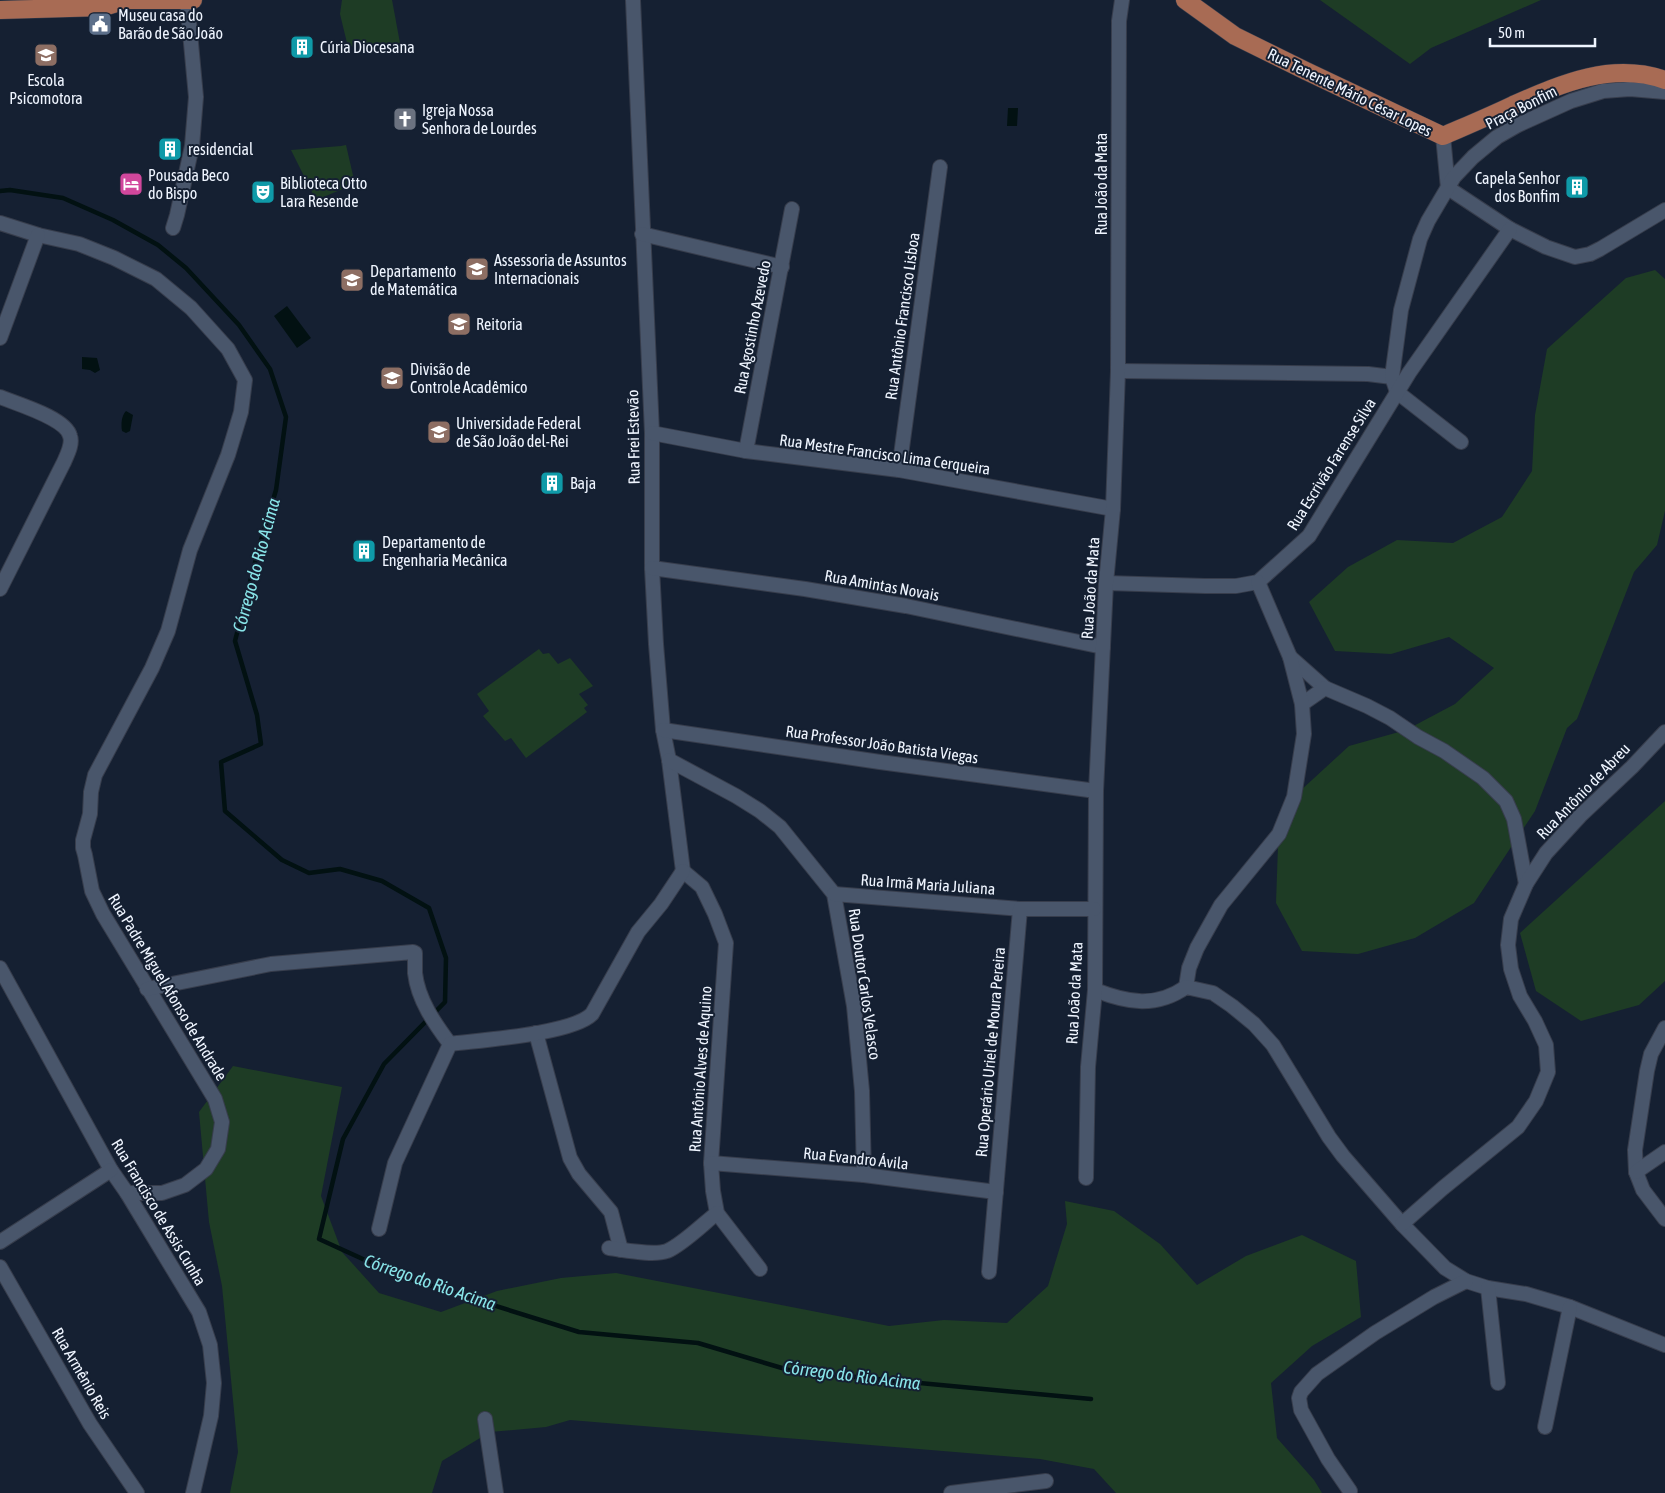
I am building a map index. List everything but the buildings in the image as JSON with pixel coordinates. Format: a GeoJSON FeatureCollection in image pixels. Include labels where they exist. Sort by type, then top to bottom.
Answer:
{"type":"FeatureCollection","features":[{"type":"Feature","properties":{"kind":"main road"},"geometry":{"type":"LineString","coordinates":[[0,10],[105,4],[126,0],[192,0]]}},
{"type":"Feature","properties":{"kind":"main road","name":"Rua Tenente Mário César Lopes"},"geometry":{"type":"LineString","coordinates":[[1186,0],[1235,36],[1443,136],[1536,95],[1581,78],[1624,72],[1665,80]]}},
{"type":"Feature","properties":{"kind":"street"},"geometry":{"type":"LineString","coordinates":[[173,228],[178,215],[190,154],[196,97],[187,0]]}},
{"type":"Feature","properties":{"kind":"street","name":"Rua Frei Estevão"},"geometry":{"type":"LineString","coordinates":[[633,0],[652,433],[652,568],[656,644],[663,730],[669,760],[683,871]]}},
{"type":"Feature","properties":{"kind":"street","name":"Rua João da Mata"},"geometry":{"type":"LineString","coordinates":[[1086,1178],[1088,1067],[1095,990],[1096,791],[1106,583],[1113,509],[1118,370],[1119,31],[1122,0]]}},
{"type":"Feature","properties":{"kind":"street","name":"Praça Bonfim"},"geometry":{"type":"LineString","coordinates":[[1396,392],[1392,377],[1401,310],[1420,239],[1428,221],[1454,177],[1473,157],[1497,137],[1557,107],[1603,91],[1630,89],[1665,92]]}},
{"type":"Feature","properties":{"kind":"street"},"geometry":{"type":"LineString","coordinates":[[1443,136],[1448,188],[1510,229],[1546,247],[1575,257],[1590,254],[1600,249],[1665,210]]}},
{"type":"Feature","properties":{"kind":"street","name":"Rua Antônio Francisco Lisboa"},"geometry":{"type":"LineString","coordinates":[[899,470],[940,167]]}},
{"type":"Feature","properties":{"kind":"street","name":"Rua Agostinho Azevedo"},"geometry":{"type":"LineString","coordinates":[[746,451],[792,209]]}},
{"type":"Feature","properties":{"kind":"street","name":"Rua Padre Miguel Afonso de Andrade"},"geometry":{"type":"LineString","coordinates":[[0,223],[38,235],[79,244],[114,258],[156,279],[191,308],[228,349],[245,380],[241,412],[228,455],[190,550],[168,631],[152,668],[95,776],[91,792],[90,814],[83,840],[92,891],[103,914],[215,1099],[222,1122],[218,1149],[206,1169],[185,1185],[162,1193],[127,1193]]}},
{"type":"Feature","properties":{"kind":"street","name":"Rua Escrivão Farense Silva"},"geometry":{"type":"LineString","coordinates":[[1258,582],[1309,536],[1396,392],[1510,229]]}},
{"type":"Feature","properties":{"kind":"street"},"geometry":{"type":"LineString","coordinates":[[642,234],[782,267]]}},
{"type":"Feature","properties":{"kind":"street"},"geometry":{"type":"LineString","coordinates":[[0,338],[38,235]]}},
{"type":"Feature","properties":{"kind":"street"},"geometry":{"type":"LineString","coordinates":[[1118,370],[1368,374],[1392,377]]}},
{"type":"Feature","properties":{"kind":"street"},"geometry":{"type":"LineString","coordinates":[[1396,392],[1461,442]]}},
{"type":"Feature","properties":{"kind":"street"},"geometry":{"type":"LineString","coordinates":[[0,397],[55,420],[68,430],[71,437],[70,448],[64,462],[0,589]]}},
{"type":"Feature","properties":{"kind":"street","name":"Rua Mestre Francisco Lima Cerqueira"},"geometry":{"type":"LineString","coordinates":[[652,433],[746,451],[899,470],[1113,509]]}},
{"type":"Feature","properties":{"kind":"street","name":"Rua Amintas Novais"},"geometry":{"type":"LineString","coordinates":[[652,568],[805,589],[906,606],[1103,647]]}},
{"type":"Feature","properties":{"kind":"street"},"geometry":{"type":"LineString","coordinates":[[1095,990],[1129,1000],[1150,1001],[1173,996],[1186,987],[1197,948],[1221,905],[1279,834],[1294,797],[1304,734],[1302,704],[1290,657],[1258,582],[1236,586],[1106,583]]}},
{"type":"Feature","properties":{"kind":"street"},"geometry":{"type":"LineString","coordinates":[[1290,657],[1324,688],[1390,718],[1444,751],[1483,778],[1506,801],[1514,819],[1526,884]]}},
{"type":"Feature","properties":{"kind":"street"},"geometry":{"type":"LineString","coordinates":[[1302,704],[1324,688]]}},
{"type":"Feature","properties":{"kind":"street","name":"Rua Professor João Batista Viegas"},"geometry":{"type":"LineString","coordinates":[[663,730],[1096,791]]}},
{"type":"Feature","properties":{"kind":"street","name":"Rua Antônio de Abreu"},"geometry":{"type":"LineString","coordinates":[[1402,1224],[1518,1127],[1536,1101],[1548,1072],[1546,1045],[1535,1021],[1520,996],[1511,969],[1508,945],[1511,919],[1526,884],[1546,853],[1580,816],[1632,767],[1665,732]]}},
{"type":"Feature","properties":{"kind":"street","name":"Rua Doutor Carlos Velasco"},"geometry":{"type":"LineString","coordinates":[[669,760],[736,796],[760,811],[780,827],[834,894],[854,1006],[862,1091],[864,1175]]}},
{"type":"Feature","properties":{"kind":"street"},"geometry":{"type":"LineString","coordinates":[[450,1044],[536,1033],[575,1024],[588,1018],[638,932],[661,904],[683,871]]}},
{"type":"Feature","properties":{"kind":"street","name":"Rua Antônio Alves de Aquino"},"geometry":{"type":"LineString","coordinates":[[683,871],[702,887],[726,943],[712,1163],[717,1213]]}},
{"type":"Feature","properties":{"kind":"street","name":"Rua Irmã Maria Juliana"},"geometry":{"type":"LineString","coordinates":[[834,894],[1020,909]]}},
{"type":"Feature","properties":{"kind":"street"},"geometry":{"type":"LineString","coordinates":[[1020,909],[1094,909]]}},
{"type":"Feature","properties":{"kind":"street","name":"Rua Operário Uriel de Moura Pereira"},"geometry":{"type":"LineString","coordinates":[[989,1272],[1020,909]]}},
{"type":"Feature","properties":{"kind":"street"},"geometry":{"type":"LineString","coordinates":[[147,989],[271,964],[408,951],[415,953],[415,972],[419,991],[434,1023],[450,1044]]}},
{"type":"Feature","properties":{"kind":"street","name":"Rua Francisco de Assis Cunha"},"geometry":{"type":"LineString","coordinates":[[0,968],[111,1170],[199,1312],[210,1345],[214,1383],[211,1416],[193,1493]]}},
{"type":"Feature","properties":{"kind":"street"},"geometry":{"type":"LineString","coordinates":[[1186,987],[1214,993],[1254,1024],[1273,1045],[1329,1137],[1343,1156],[1402,1224],[1445,1268],[1466,1281],[1488,1288],[1526,1294],[1570,1307],[1665,1345]]}},
{"type":"Feature","properties":{"kind":"street"},"geometry":{"type":"LineString","coordinates":[[1665,1028],[1651,1054],[1635,1150],[1636,1172],[1643,1190],[1665,1219]]}},
{"type":"Feature","properties":{"kind":"street"},"geometry":{"type":"LineString","coordinates":[[536,1033],[570,1158],[579,1174],[611,1212],[615,1249],[654,1253],[668,1251],[717,1213],[760,1268]]}},
{"type":"Feature","properties":{"kind":"street"},"geometry":{"type":"LineString","coordinates":[[379,1229],[395,1162],[450,1044]]}},
{"type":"Feature","properties":{"kind":"street"},"geometry":{"type":"LineString","coordinates":[[1636,1172],[1665,1152]]}},
{"type":"Feature","properties":{"kind":"street","name":"Rua Evandro Ávila"},"geometry":{"type":"LineString","coordinates":[[712,1163],[864,1175],[996,1192]]}},
{"type":"Feature","properties":{"kind":"street"},"geometry":{"type":"LineString","coordinates":[[0,1242],[111,1170]]}},
{"type":"Feature","properties":{"kind":"street","name":"Rua Armênio Reis"},"geometry":{"type":"LineString","coordinates":[[0,1267],[90,1424],[137,1493]]}},
{"type":"Feature","properties":{"kind":"street"},"geometry":{"type":"LineString","coordinates":[[1350,1492],[1328,1459],[1301,1410],[1299,1398],[1301,1392],[1317,1374],[1375,1333],[1434,1296],[1466,1281]]}},
{"type":"Feature","properties":{"kind":"street"},"geometry":{"type":"LineString","coordinates":[[1488,1288],[1498,1384]]}},
{"type":"Feature","properties":{"kind":"street"},"geometry":{"type":"LineString","coordinates":[[1545,1427],[1570,1307]]}},
{"type":"Feature","properties":{"kind":"street"},"geometry":{"type":"LineString","coordinates":[[485,1419],[496,1493]]}},
{"type":"Feature","properties":{"kind":"street"},"geometry":{"type":"LineString","coordinates":[[951,1493],[1046,1481]]}},
{"type":"Feature","properties":{"kind":"green space"},"geometry":{"type":"Polygon","coordinates":[[[342,0],[392,0],[400,43],[356,49],[347,43],[340,14],[342,0]]]}},
{"type":"Feature","properties":{"kind":"green space"},"geometry":{"type":"Polygon","coordinates":[[[1320,0],[1541,0],[1431,48],[1410,64],[1320,0]]]}},
{"type":"Feature","properties":{"kind":"green space"},"geometry":{"type":"Polygon","coordinates":[[[346,145],[355,184],[316,200],[291,150],[346,145]]]}},
{"type":"Feature","properties":{"kind":"green space"},"geometry":{"type":"Polygon","coordinates":[[[1655,270],[1665,279],[1665,511],[1657,545],[1634,572],[1577,719],[1567,728],[1535,811],[1474,903],[1415,938],[1358,954],[1302,951],[1276,903],[1278,846],[1300,791],[1349,746],[1406,730],[1455,704],[1494,668],[1449,637],[1391,654],[1335,651],[1309,602],[1348,567],[1397,540],[1453,543],[1502,517],[1532,471],[1535,415],[1547,349],[1626,278],[1655,270]]]}},
{"type":"Feature","properties":{"kind":"green space"},"geometry":{"type":"Polygon","coordinates":[[[539,649],[543,654],[549,653],[558,664],[570,658],[593,686],[579,694],[588,705],[584,708],[587,712],[526,758],[511,738],[505,741],[483,716],[489,711],[477,694],[539,649]]]}},
{"type":"Feature","properties":{"kind":"green space"},"geometry":{"type":"Polygon","coordinates":[[[1665,801],[1665,981],[1639,1005],[1581,1021],[1536,991],[1520,933],[1665,801]]]}},
{"type":"Feature","properties":{"kind":"green space"},"geometry":{"type":"Polygon","coordinates":[[[233,1066],[342,1087],[321,1196],[342,1252],[379,1293],[441,1312],[497,1291],[561,1278],[616,1273],[889,1326],[944,1320],[1007,1323],[1048,1286],[1067,1224],[1065,1201],[1114,1211],[1160,1244],[1197,1285],[1246,1256],[1302,1235],[1356,1261],[1361,1317],[1312,1346],[1271,1383],[1277,1438],[1314,1480],[1322,1493],[1116,1493],[1094,1469],[1040,1459],[570,1420],[546,1427],[490,1432],[442,1461],[432,1493],[230,1493],[238,1452],[222,1286],[209,1222],[199,1112],[233,1066]]]}},
{"type":"Feature","properties":{"kind":"shaded area"},"geometry":{"type":"Polygon","coordinates":[[[1008,108],[1018,108],[1017,126],[1007,126],[1008,108]]]}},
{"type":"Feature","properties":{"kind":"shaded area"},"geometry":{"type":"Polygon","coordinates":[[[287,306],[311,338],[297,348],[274,316],[287,306]]]}},
{"type":"Feature","properties":{"kind":"shaded area"},"geometry":{"type":"Polygon","coordinates":[[[82,357],[97,358],[100,370],[95,373],[82,369],[82,357]]]}},
{"type":"Feature","properties":{"kind":"shaded area"},"geometry":{"type":"Polygon","coordinates":[[[126,411],[133,415],[130,431],[126,433],[122,431],[121,426],[122,418],[126,411]]]}},
{"type":"Feature","properties":{"kind":"waterway","name":"Córrego do Rio Acima"},"geometry":{"type":"LineString","coordinates":[[0,191],[10,190],[63,198],[113,220],[158,245],[186,268],[239,325],[270,369],[286,417],[276,490],[235,641],[257,715],[261,744],[221,762],[225,811],[282,860],[309,873],[340,869],[382,881],[429,908],[446,958],[445,1002],[384,1064],[343,1139],[319,1239],[400,1276],[579,1332],[698,1343],[792,1371],[1091,1399]]}},
{"type":"Feature","properties":{"kind":"place","name":"Museu casa do Barão de São João"},"geometry":{"type":"Point","coordinates":[100,24]}},
{"type":"Feature","properties":{"kind":"place","name":"Cúria Diocesana"},"geometry":{"type":"Point","coordinates":[302,47]}},
{"type":"Feature","properties":{"kind":"place","name":"Escola Psicomotora"},"geometry":{"type":"Point","coordinates":[46,55]}},
{"type":"Feature","properties":{"kind":"place","name":"Igreja Nossa Senhora de Lourdes"},"geometry":{"type":"Point","coordinates":[405,119]}},
{"type":"Feature","properties":{"kind":"place","name":"residencial"},"geometry":{"type":"Point","coordinates":[170,149]}},
{"type":"Feature","properties":{"kind":"place","name":"Pousada Beco do Bispo"},"geometry":{"type":"Point","coordinates":[131,184]}},
{"type":"Feature","properties":{"kind":"place","name":"Capela Senhor dos Bonfim"},"geometry":{"type":"Point","coordinates":[1577,187]}},
{"type":"Feature","properties":{"kind":"place","name":"Biblioteca Otto Lara Resende"},"geometry":{"type":"Point","coordinates":[263,192]}},
{"type":"Feature","properties":{"kind":"place","name":"Assessoria de Assuntos Internacionais"},"geometry":{"type":"Point","coordinates":[477,269]}},
{"type":"Feature","properties":{"kind":"place","name":"Departamento de Matemática"},"geometry":{"type":"Point","coordinates":[352,280]}},
{"type":"Feature","properties":{"kind":"place","name":"Reitoria"},"geometry":{"type":"Point","coordinates":[459,324]}},
{"type":"Feature","properties":{"kind":"place","name":"Divisão de Controle Acadêmico"},"geometry":{"type":"Point","coordinates":[392,378]}},
{"type":"Feature","properties":{"kind":"place","name":"Universidade Federal de São João del-Rei"},"geometry":{"type":"Point","coordinates":[439,432]}},
{"type":"Feature","properties":{"kind":"place","name":"Baja"},"geometry":{"type":"Point","coordinates":[552,483]}},
{"type":"Feature","properties":{"kind":"place","name":"Departamento de Engenharia Mecânica"},"geometry":{"type":"Point","coordinates":[364,551]}}]}
